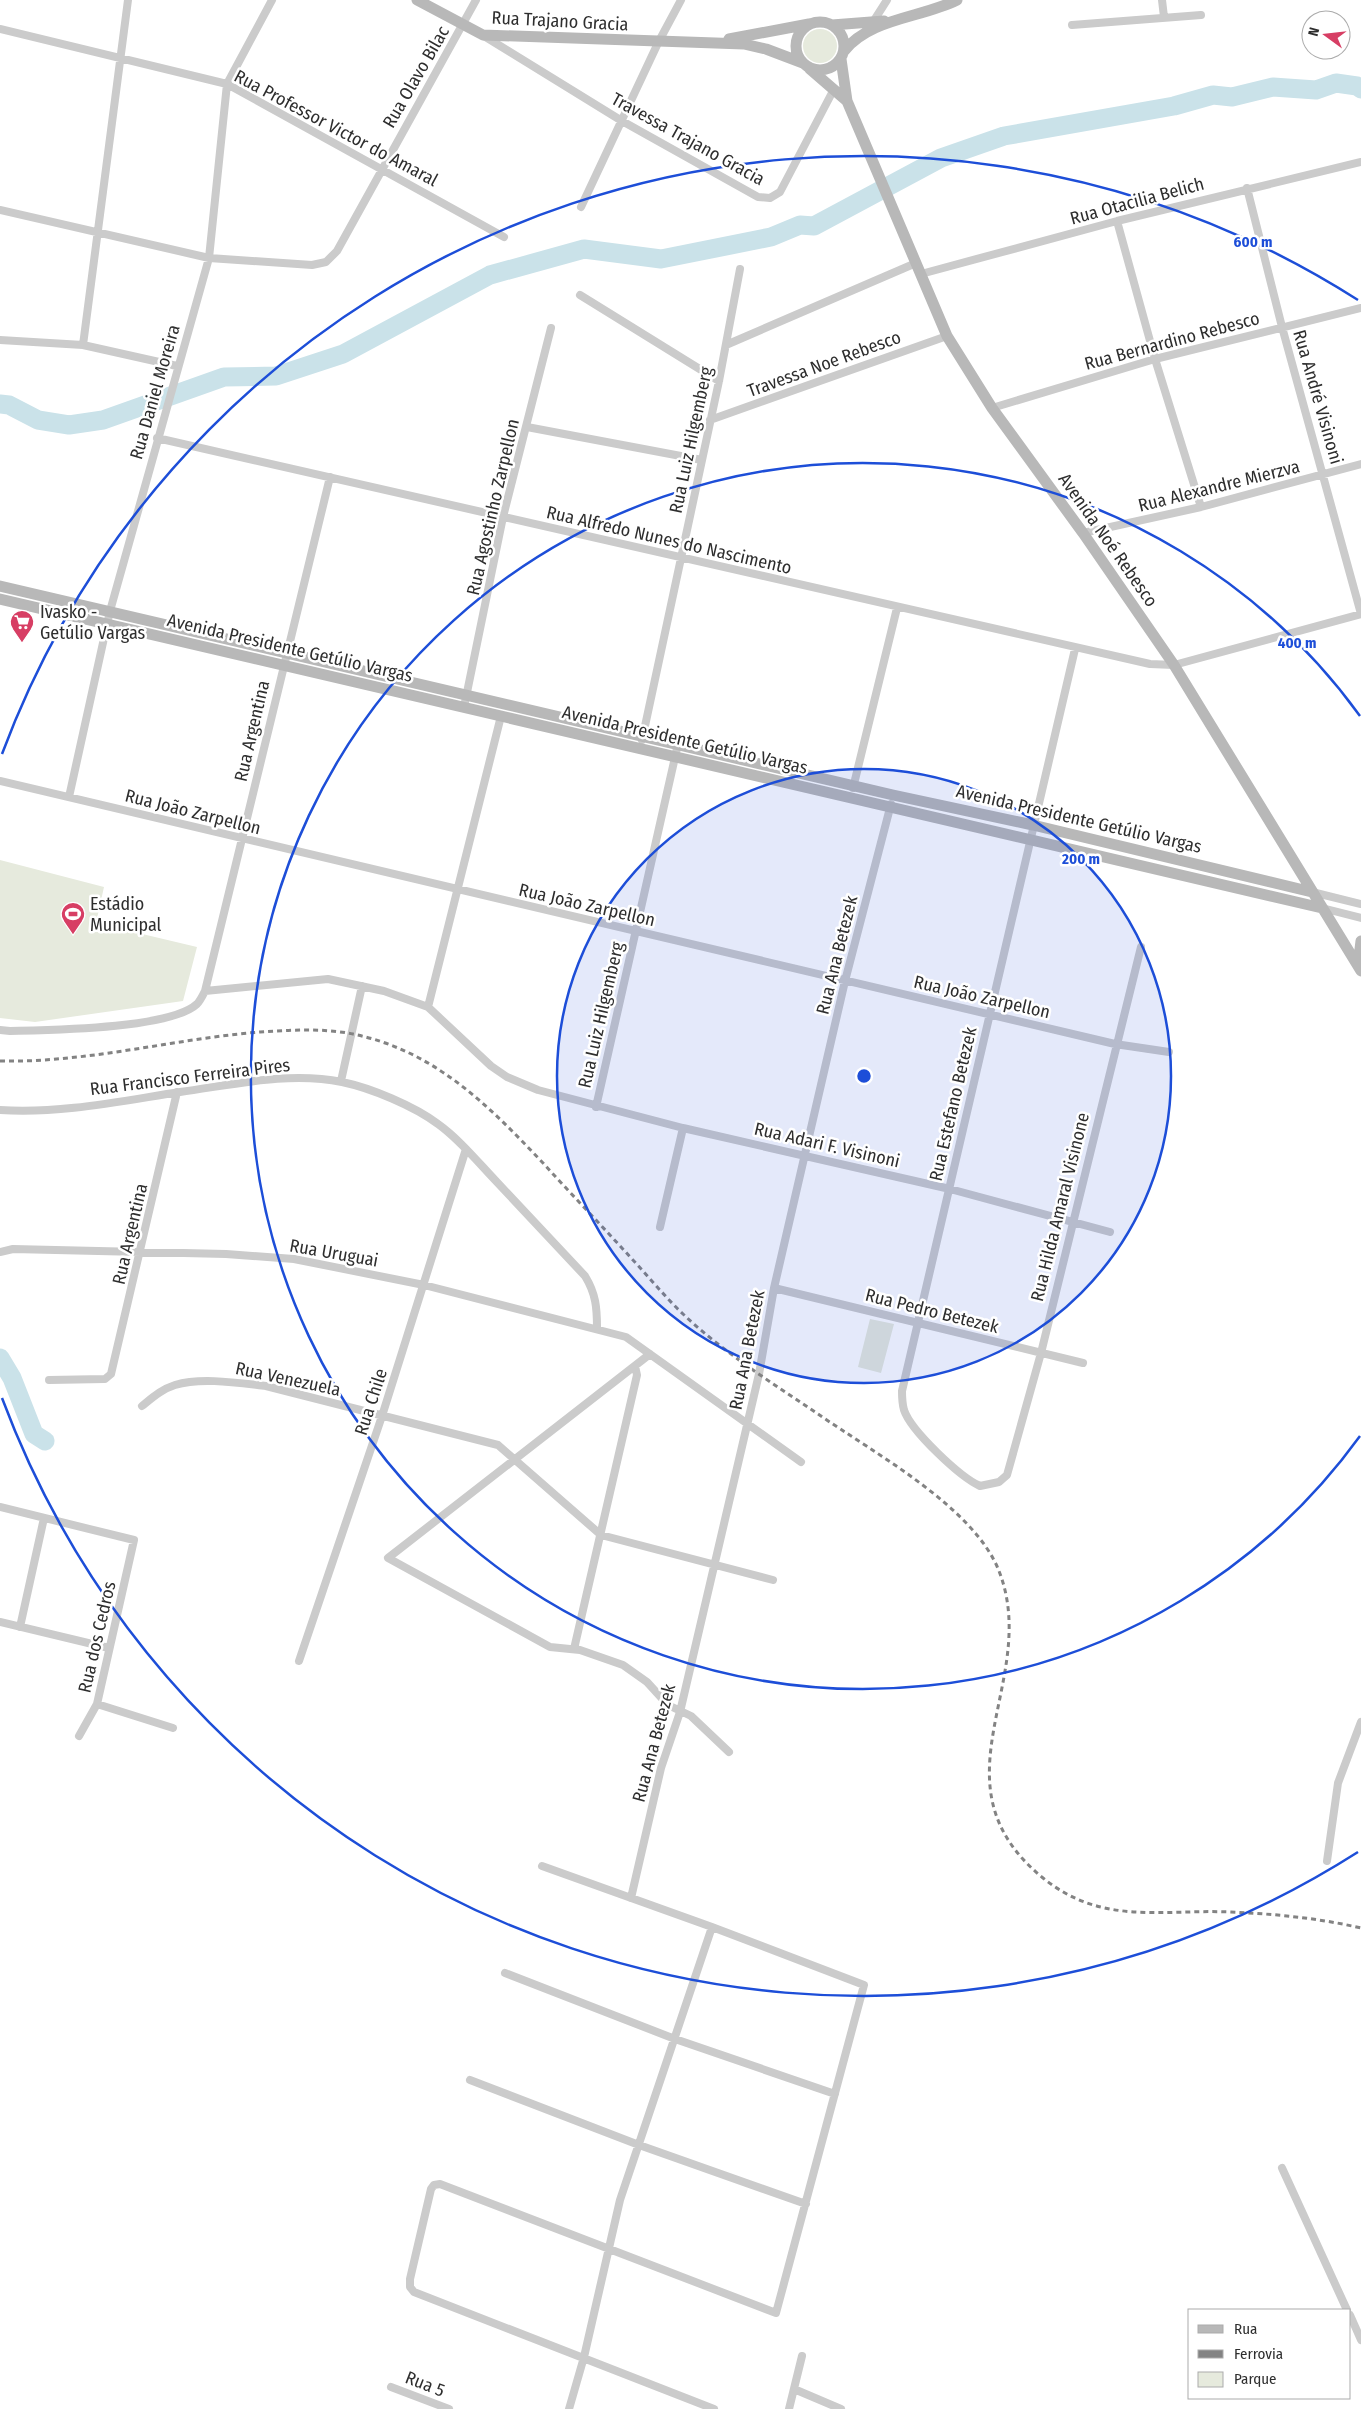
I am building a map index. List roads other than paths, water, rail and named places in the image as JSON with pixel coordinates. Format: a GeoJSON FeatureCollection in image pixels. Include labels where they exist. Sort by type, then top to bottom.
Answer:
{"type":"FeatureCollection","features":[{"type":"Feature","properties":{"kind":"main road","name":"Rua Trajano Gracia"},"geometry":{"type":"LineString","coordinates":[[417,0],[483,35],[658,43],[710,42],[759,47],[806,66]]}},
{"type":"Feature","properties":{"kind":"main road"},"geometry":{"type":"LineString","coordinates":[[806,66],[823,70],[830,68],[862,33],[940,8],[957,0]]}},
{"type":"Feature","properties":{"kind":"main road"},"geometry":{"type":"LineString","coordinates":[[847,101],[806,66],[796,50],[796,42],[803,29],[809,24],[824,22],[832,24],[903,19]]}},
{"type":"Feature","properties":{"kind":"main road","name":"Rua Trajano Gracia"},"geometry":{"type":"LineString","coordinates":[[710,42],[809,24]]}},
{"type":"Feature","properties":{"kind":"main road"},"geometry":{"type":"LineString","coordinates":[[832,24],[842,36],[847,101]]}},
{"type":"Feature","properties":{"kind":"main road","name":"Avenida Noé Rebesco"},"geometry":{"type":"LineString","coordinates":[[847,101],[947,336],[992,408],[1083,533],[1174,665],[1360,969]]}},
{"type":"Feature","properties":{"kind":"main road","name":"Avenida Presidente Getúlio Vargas"},"geometry":{"type":"LineString","coordinates":[[0,586],[643,734],[677,749],[890,807],[1322,908]]}},
{"type":"Feature","properties":{"kind":"main road","name":"Avenida Presidente Getúlio Vargas"},"geometry":{"type":"LineString","coordinates":[[0,599],[501,716],[641,747],[677,749],[853,785],[1033,825],[1312,892]]}},
{"type":"Feature","properties":{"kind":"main road"},"geometry":{"type":"LineString","coordinates":[[1360,969],[1361,941]]}},
{"type":"Feature","properties":{"kind":"street"},"geometry":{"type":"LineString","coordinates":[[82,345],[99,234],[128,0]]}},
{"type":"Feature","properties":{"kind":"street","name":"Rua Daniel Moreira"},"geometry":{"type":"LineString","coordinates":[[69,797],[110,612],[208,258],[228,84],[272,0]]}},
{"type":"Feature","properties":{"kind":"street","name":"Rua Olavo Bilac"},"geometry":{"type":"LineString","coordinates":[[0,210],[208,258],[312,265],[326,262],[337,251],[381,168],[476,0]]}},
{"type":"Feature","properties":{"kind":"street"},"geometry":{"type":"LineString","coordinates":[[581,207],[658,43],[682,0]]}},
{"type":"Feature","properties":{"kind":"street"},"geometry":{"type":"LineString","coordinates":[[873,22],[887,0]]}},
{"type":"Feature","properties":{"kind":"street"},"geometry":{"type":"LineString","coordinates":[[1162,0],[1164,17]]}},
{"type":"Feature","properties":{"kind":"street"},"geometry":{"type":"LineString","coordinates":[[1072,25],[1201,15]]}},
{"type":"Feature","properties":{"kind":"street","name":"Rua Professor Victor do Amaral"},"geometry":{"type":"LineString","coordinates":[[0,30],[228,84],[504,237]]}},
{"type":"Feature","properties":{"kind":"street","name":"Travessa Trajano Gracia"},"geometry":{"type":"LineString","coordinates":[[483,35],[622,121],[758,197],[770,198],[780,192],[834,89]]}},
{"type":"Feature","properties":{"kind":"street","name":"Rua Otacilia Belich"},"geometry":{"type":"LineString","coordinates":[[921,274],[1117,221],[1247,188],[1361,162]]}},
{"type":"Feature","properties":{"kind":"street","name":"Rua André Visinoni"},"geometry":{"type":"LineString","coordinates":[[1247,188],[1282,327],[1361,614]]}},
{"type":"Feature","properties":{"kind":"street"},"geometry":{"type":"LineString","coordinates":[[1117,221],[1155,359],[1201,507]]}},
{"type":"Feature","properties":{"kind":"street"},"geometry":{"type":"LineString","coordinates":[[726,345],[916,263]]}},
{"type":"Feature","properties":{"kind":"street","name":"Rua Luiz Hilgemberg"},"geometry":{"type":"LineString","coordinates":[[641,747],[719,380],[740,269]]}},
{"type":"Feature","properties":{"kind":"street"},"geometry":{"type":"LineString","coordinates":[[580,296],[719,380]]}},
{"type":"Feature","properties":{"kind":"street","name":"Rua Bernardino Rebesco"},"geometry":{"type":"LineString","coordinates":[[992,408],[1155,359],[1361,308]]}},
{"type":"Feature","properties":{"kind":"street","name":"Rua Agostinho Zarpellon"},"geometry":{"type":"LineString","coordinates":[[464,707],[503,517],[551,328]]}},
{"type":"Feature","properties":{"kind":"street","name":"Travessa Noe Rebesco"},"geometry":{"type":"LineString","coordinates":[[710,420],[947,336]]}},
{"type":"Feature","properties":{"kind":"street"},"geometry":{"type":"LineString","coordinates":[[0,340],[82,345],[177,366]]}},
{"type":"Feature","properties":{"kind":"street"},"geometry":{"type":"LineString","coordinates":[[527,428],[702,460]]}},
{"type":"Feature","properties":{"kind":"street","name":"Rua Alfredo Nunes do Nascimento"},"geometry":{"type":"LineString","coordinates":[[157,438],[1075,649],[1150,664],[1174,665],[1361,614]]}},
{"type":"Feature","properties":{"kind":"street","name":"Rua Alexandre Mierzva"},"geometry":{"type":"LineString","coordinates":[[1083,533],[1201,507],[1361,464]]}},
{"type":"Feature","properties":{"kind":"street","name":"Rua Argentina"},"geometry":{"type":"LineString","coordinates":[[205,991],[330,477]]}},
{"type":"Feature","properties":{"kind":"street"},"geometry":{"type":"LineString","coordinates":[[851,797],[897,608]]}},
{"type":"Feature","properties":{"kind":"street","name":"Rua Estefano Betezek"},"geometry":{"type":"LineString","coordinates":[[1007,1474],[999,1482],[980,1486],[961,1475],[913,1426],[904,1411],[902,1390],[1075,649]]}},
{"type":"Feature","properties":{"kind":"street"},"geometry":{"type":"LineString","coordinates":[[0,1030],[10,1032],[100,1028],[169,1017],[198,1004],[205,991],[309,980],[328,979],[362,986],[407,998],[428,1007],[501,716]]}},
{"type":"Feature","properties":{"kind":"street","name":"Rua Luiz Hilgemberg"},"geometry":{"type":"LineString","coordinates":[[596,1107],[677,749]]}},
{"type":"Feature","properties":{"kind":"street","name":"Rua João Zarpellon"},"geometry":{"type":"LineString","coordinates":[[0,781],[458,891],[1115,1044],[1169,1052]]}},
{"type":"Feature","properties":{"kind":"street","name":"Rua Ana Betezek"},"geometry":{"type":"LineString","coordinates":[[631,1898],[661,1768],[680,1712],[747,1424],[774,1288],[845,981],[893,795]]}},
{"type":"Feature","properties":{"kind":"street","name":"Avenida Presidente Getúlio Vargas"},"geometry":{"type":"LineString","coordinates":[[1312,892],[1361,904]]}},
{"type":"Feature","properties":{"kind":"street","name":"Avenida Presidente Getúlio Vargas"},"geometry":{"type":"LineString","coordinates":[[1322,908],[1361,918]]}},
{"type":"Feature","properties":{"kind":"street","name":"Rua Hilda Amaral Visinone"},"geometry":{"type":"LineString","coordinates":[[1007,1474],[1041,1353],[1115,1044],[1141,947]]}},
{"type":"Feature","properties":{"kind":"street"},"geometry":{"type":"LineString","coordinates":[[341,1082],[362,986]]}},
{"type":"Feature","properties":{"kind":"street","name":"Rua Adari F. Visinoni"},"geometry":{"type":"LineString","coordinates":[[428,1007],[491,1066],[507,1077],[538,1090],[596,1107],[683,1128],[950,1188],[1073,1220],[1110,1232]]}},
{"type":"Feature","properties":{"kind":"street","name":"Rua Francisco Ferreira Pires"},"geometry":{"type":"LineString","coordinates":[[0,1110],[21,1111],[73,1108],[266,1080],[304,1078],[341,1082],[409,1107],[438,1124],[466,1150],[585,1276],[594,1291],[597,1305],[597,1328]]}},
{"type":"Feature","properties":{"kind":"street","name":"Rua Argentina"},"geometry":{"type":"LineString","coordinates":[[49,1380],[105,1378],[111,1374],[141,1254],[177,1092]]}},
{"type":"Feature","properties":{"kind":"street"},"geometry":{"type":"LineString","coordinates":[[660,1228],[683,1128]]}},
{"type":"Feature","properties":{"kind":"street","name":"Rua Chile"},"geometry":{"type":"LineString","coordinates":[[299,1661],[382,1416],[466,1150]]}},
{"type":"Feature","properties":{"kind":"street","name":"Rua Uruguai"},"geometry":{"type":"LineString","coordinates":[[0,1252],[14,1249],[263,1256],[294,1259],[424,1285],[597,1328],[626,1337],[801,1462]]}},
{"type":"Feature","properties":{"kind":"street","name":"Rua Pedro Betezek"},"geometry":{"type":"LineString","coordinates":[[774,1288],[1083,1363]]}},
{"type":"Feature","properties":{"kind":"street"},"geometry":{"type":"LineString","coordinates":[[650,1354],[388,1558],[550,1647],[574,1649],[595,1654],[623,1665],[648,1682],[668,1704],[680,1712],[691,1716],[729,1752]]}},
{"type":"Feature","properties":{"kind":"street"},"geometry":{"type":"LineString","coordinates":[[574,1649],[637,1375],[635,1366]]}},
{"type":"Feature","properties":{"kind":"street","name":"Rua Venezuela"},"geometry":{"type":"LineString","coordinates":[[142,1406],[158,1393],[176,1385],[227,1381],[266,1386],[498,1445],[600,1535]]}},
{"type":"Feature","properties":{"kind":"street"},"geometry":{"type":"LineString","coordinates":[[0,1506],[44,1518],[20,1627]]}},
{"type":"Feature","properties":{"kind":"street","name":"Rua dos Cedros"},"geometry":{"type":"LineString","coordinates":[[44,1518],[134,1540],[97,1704],[78,1736]]}},
{"type":"Feature","properties":{"kind":"street"},"geometry":{"type":"LineString","coordinates":[[600,1535],[773,1580]]}},
{"type":"Feature","properties":{"kind":"street"},"geometry":{"type":"LineString","coordinates":[[0,1622],[109,1648]]}},
{"type":"Feature","properties":{"kind":"street"},"geometry":{"type":"LineString","coordinates":[[97,1704],[173,1728]]}},
{"type":"Feature","properties":{"kind":"street"},"geometry":{"type":"LineString","coordinates":[[1327,1861],[1338,1783],[1360,1726]]}},
{"type":"Feature","properties":{"kind":"street"},"geometry":{"type":"LineString","coordinates":[[542,1866],[712,1927],[864,1985],[776,2313],[608,2251],[440,2184],[434,2185],[431,2189],[410,2279],[410,2287],[414,2292],[714,2409]]}},
{"type":"Feature","properties":{"kind":"street"},"geometry":{"type":"LineString","coordinates":[[569,2409],[584,2357],[620,2200],[712,1927]]}},
{"type":"Feature","properties":{"kind":"street"},"geometry":{"type":"LineString","coordinates":[[506,1973],[675,2039],[835,2094]]}},
{"type":"Feature","properties":{"kind":"street"},"geometry":{"type":"LineString","coordinates":[[470,2080],[639,2145],[806,2204]]}},
{"type":"Feature","properties":{"kind":"street"},"geometry":{"type":"LineString","coordinates":[[1282,2168],[1347,2309]]}},
{"type":"Feature","properties":{"kind":"street"},"geometry":{"type":"LineString","coordinates":[[1351,2317],[1361,2340]]}},
{"type":"Feature","properties":{"kind":"street"},"geometry":{"type":"LineString","coordinates":[[789,2409],[802,2356]]}},
{"type":"Feature","properties":{"kind":"street","name":"Rua 5"},"geometry":{"type":"LineString","coordinates":[[391,2387],[449,2409]]}},
{"type":"Feature","properties":{"kind":"street"},"geometry":{"type":"LineString","coordinates":[[794,2389],[840,2409]]}},
{"type":"Feature","properties":{"kind":"waterway"},"geometry":{"type":"LineString","coordinates":[[0,404],[9,405],[38,420],[69,425],[103,420],[224,377],[276,376],[343,354],[490,275],[584,249],[661,259],[771,237],[800,225],[814,226],[941,158],[1004,136],[1174,106],[1213,95],[1232,97],[1273,87],[1316,90],[1336,83],[1357,86],[1361,89]]}},
{"type":"Feature","properties":{"kind":"waterway"},"geometry":{"type":"LineString","coordinates":[[0,1358],[12,1378],[34,1434],[45,1441]]}},
{"type":"Feature","properties":{"kind":"railway"},"geometry":{"type":"LineString","coordinates":[[0,1061],[33,1061],[98,1055],[227,1035],[307,1030],[342,1032],[382,1042],[410,1053],[435,1067],[458,1083],[502,1121],[670,1301],[698,1328],[748,1367],[920,1483],[946,1503],[986,1547],[999,1571],[1008,1612],[1008,1652],[989,1768],[993,1805],[1010,1842],[1043,1878],[1065,1893],[1088,1903],[1110,1909],[1157,1913],[1231,1912],[1264,1914],[1313,1919],[1361,1928]]}},
{"type":"Feature","properties":{"kind":"place","name":"Ivasko - Getúlio Vargas"},"geometry":{"type":"Point","coordinates":[22,643]}},
{"type":"Feature","properties":{"kind":"place","name":"Estádio Municipal"},"geometry":{"type":"Point","coordinates":[73,935]}}]}
